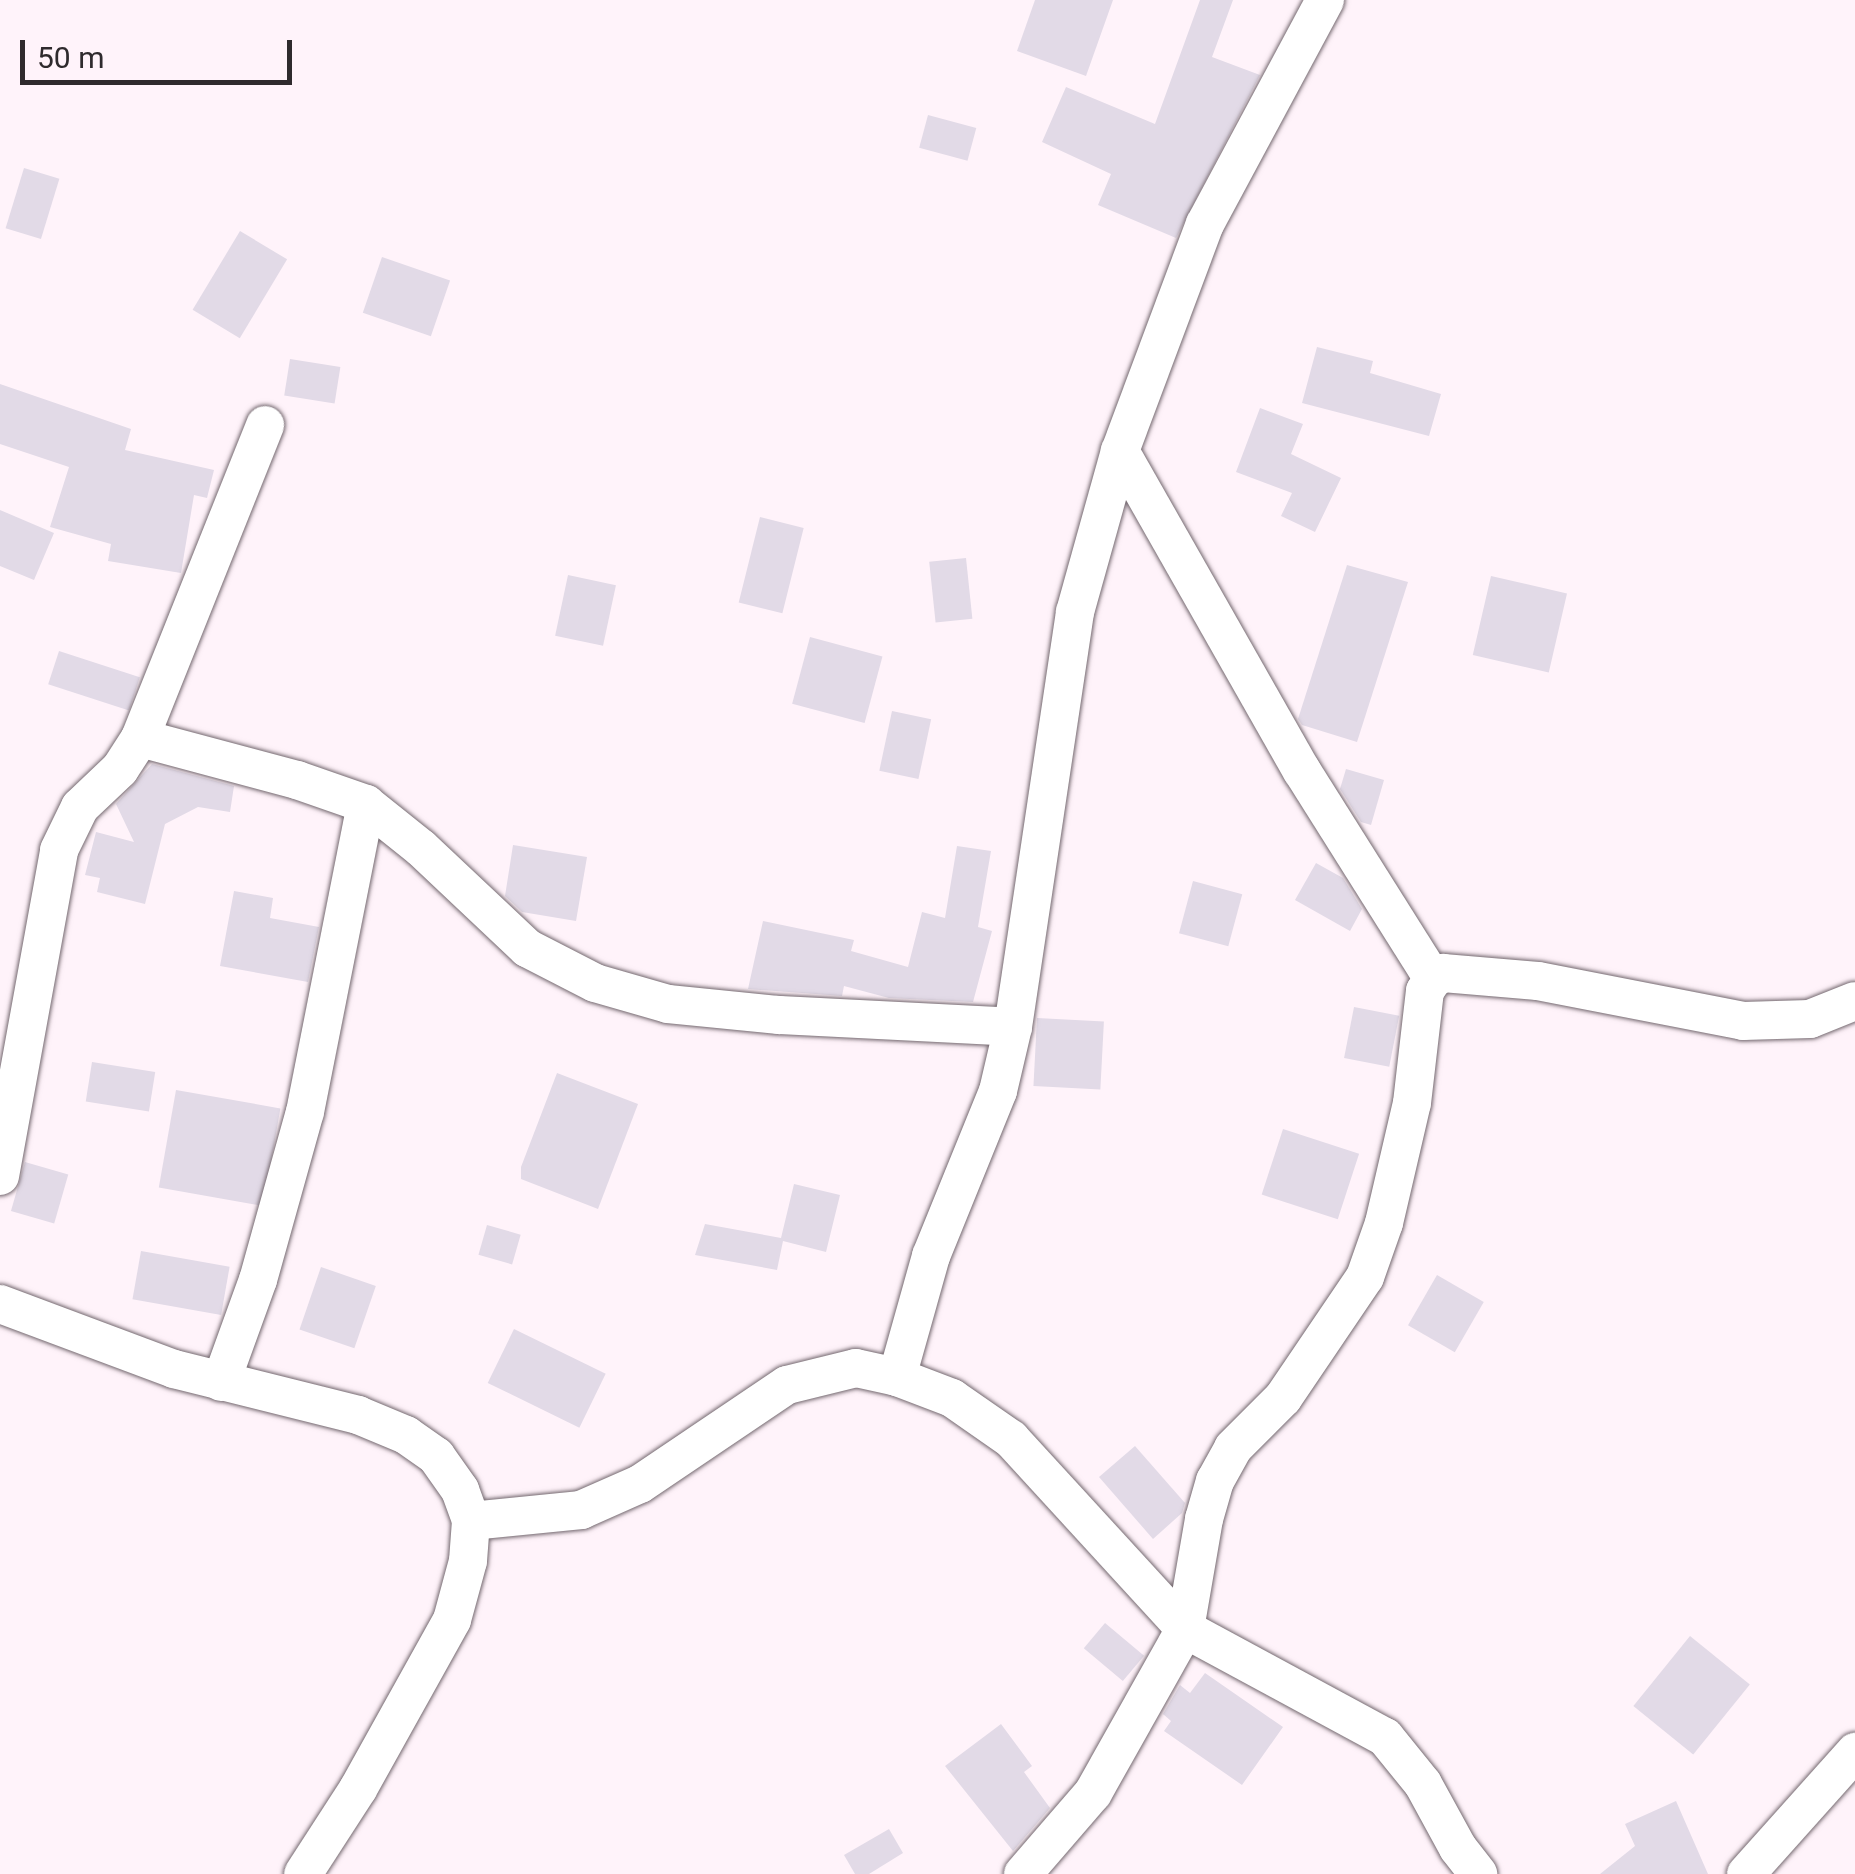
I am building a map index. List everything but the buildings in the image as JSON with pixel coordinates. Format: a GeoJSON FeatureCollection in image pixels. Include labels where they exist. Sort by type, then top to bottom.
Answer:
{"type":"FeatureCollection","features":[{"type":"Feature","properties":{"kind":"street"},"geometry":{"type":"LineString","coordinates":[[897,1377],[932,1256],[998,1091],[1013,1027],[1075,612],[1120,451],[1205,224],[1325,0]]}},
{"type":"Feature","properties":{"kind":"street"},"geometry":{"type":"LineString","coordinates":[[0,1176],[59,850],[80,807],[120,769],[140,738],[265,425]]}},
{"type":"Feature","properties":{"kind":"street"},"geometry":{"type":"LineString","coordinates":[[1120,451],[1302,771],[1432,979]]}},
{"type":"Feature","properties":{"kind":"street"},"geometry":{"type":"LineString","coordinates":[[140,738],[297,780],[366,804],[421,848],[527,948],[596,984],[668,1004],[778,1015],[1013,1027]]}},
{"type":"Feature","properties":{"kind":"street"},"geometry":{"type":"LineString","coordinates":[[222,1382],[258,1280],[305,1112],[366,804]]}},
{"type":"Feature","properties":{"kind":"street"},"geometry":{"type":"LineString","coordinates":[[1022,1874],[1093,1793],[1186,1629],[1204,1519],[1216,1481],[1233,1448],[1283,1398],[1365,1276],[1384,1222],[1412,1102],[1426,991],[1432,979],[1443,973],[1538,980],[1744,1021],[1810,1019],[1855,1001]]}},
{"type":"Feature","properties":{"kind":"street"},"geometry":{"type":"LineString","coordinates":[[0,1304],[222,1382],[358,1415],[406,1435],[436,1456],[460,1490],[471,1521],[468,1562],[452,1620],[358,1789],[303,1874]]}},
{"type":"Feature","properties":{"kind":"street"},"geometry":{"type":"LineString","coordinates":[[471,1521],[582,1510],[640,1484],[787,1385],[856,1368],[897,1377],[952,1398],[1011,1439],[1186,1629],[1385,1737],[1422,1784],[1458,1848],[1478,1874]]}},
{"type":"Feature","properties":{"kind":"street"},"geometry":{"type":"LineString","coordinates":[[1746,1874],[1855,1752]]}}]}
